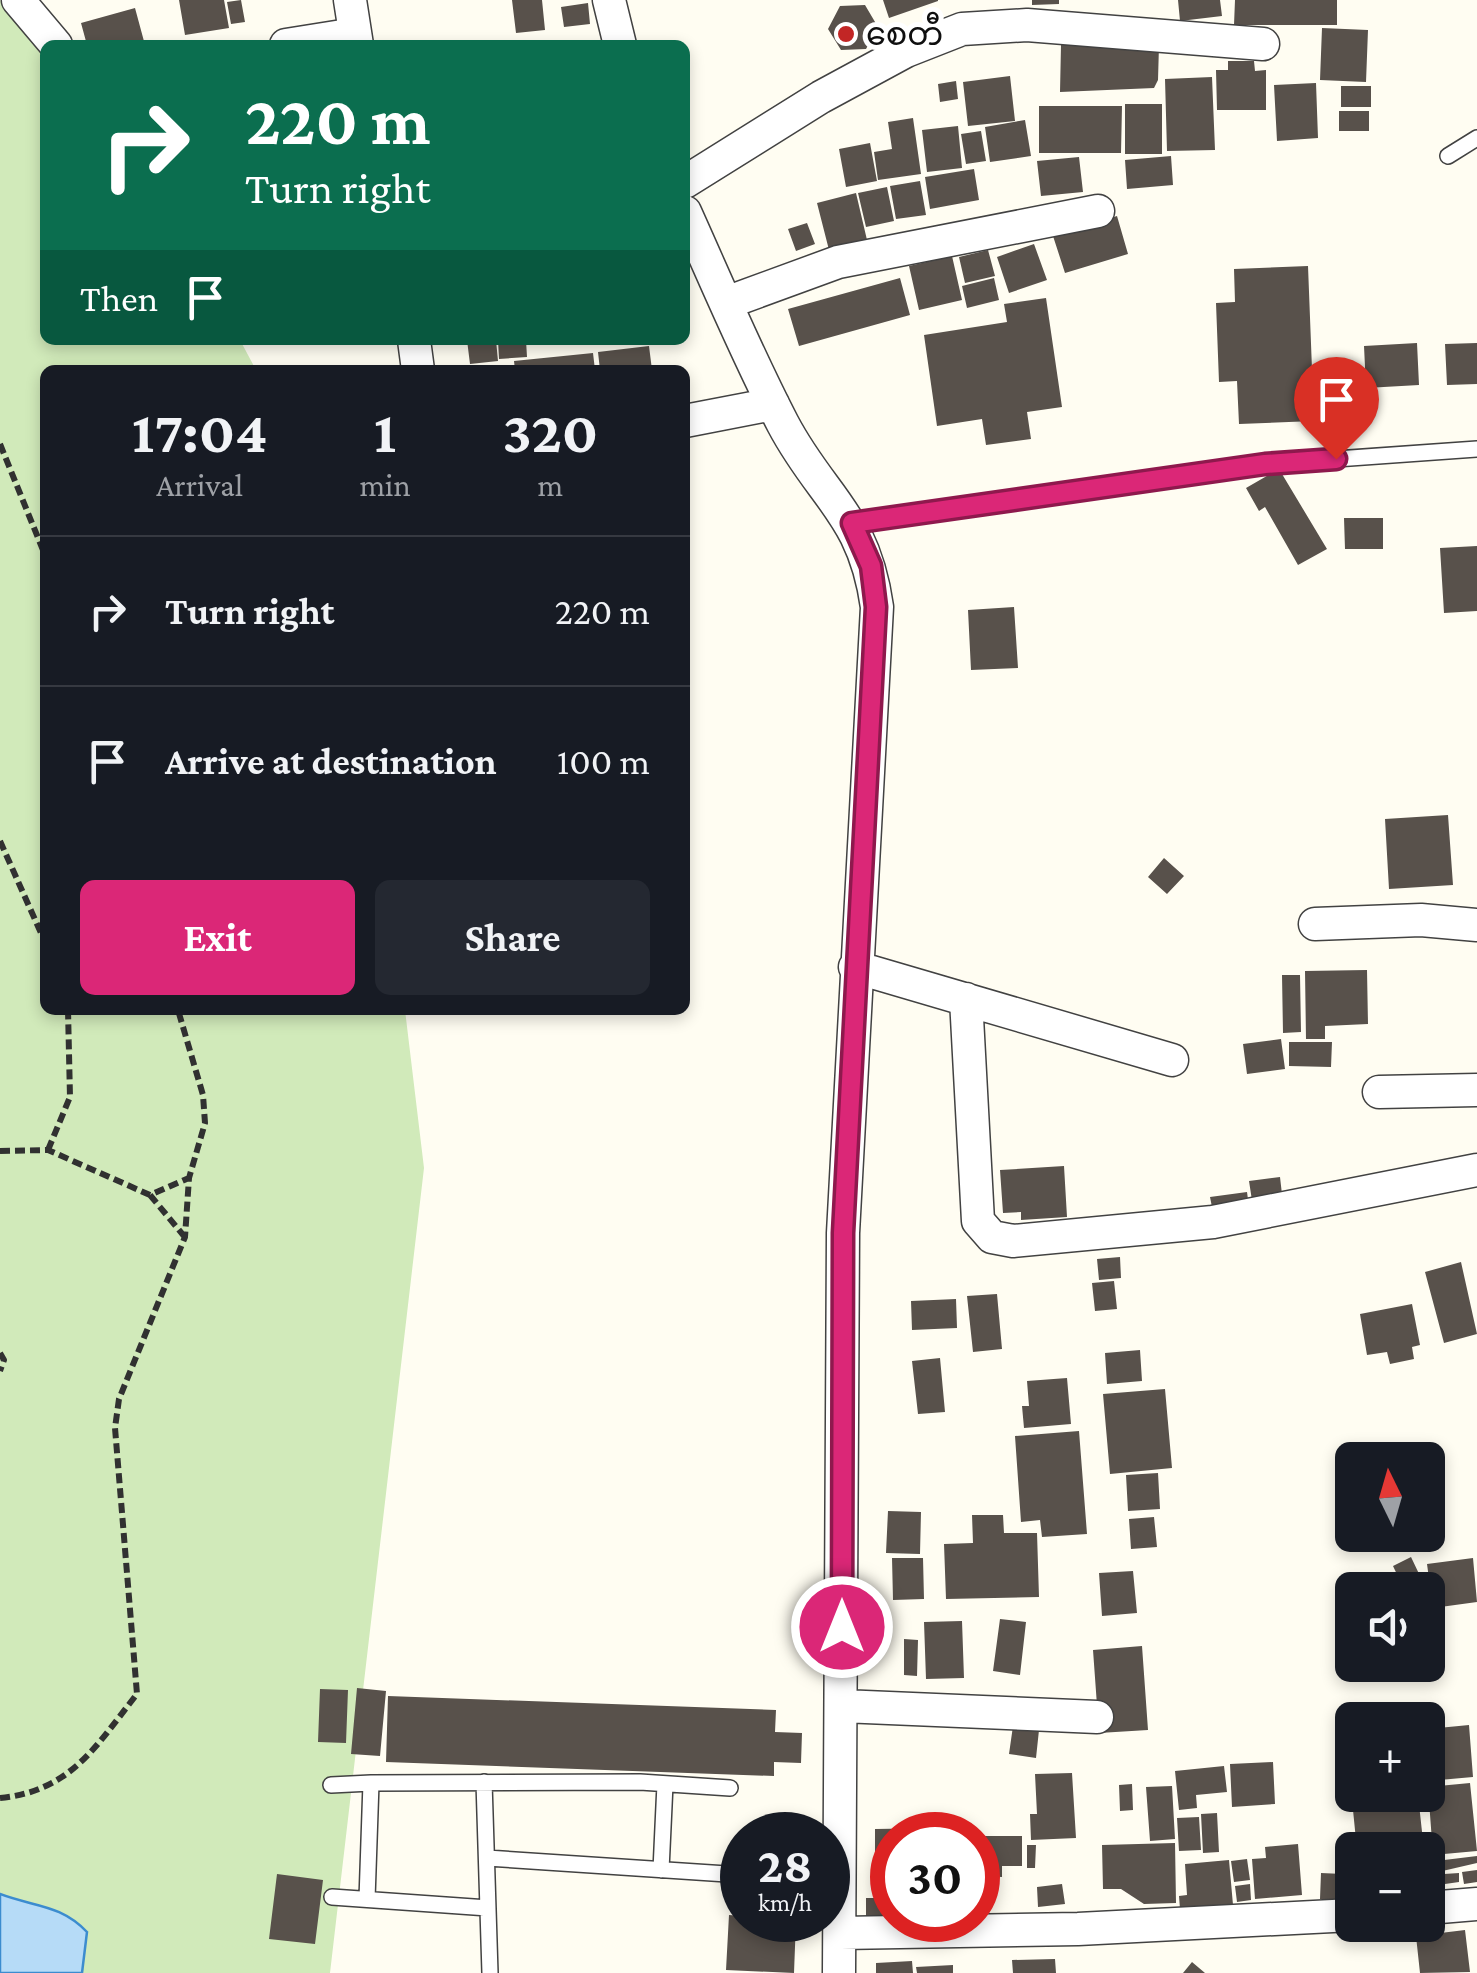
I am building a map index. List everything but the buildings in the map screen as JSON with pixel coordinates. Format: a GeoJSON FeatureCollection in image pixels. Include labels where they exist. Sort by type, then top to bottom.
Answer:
{"type":"FeatureCollection","features":[{"type":"Feature","properties":{"kind":"street"},"geometry":{"type":"LineString","coordinates":[[18,0],[52,40]]}},
{"type":"Feature","properties":{"kind":"street"},"geometry":{"type":"LineString","coordinates":[[350,0],[356,39]]}},
{"type":"Feature","properties":{"kind":"street"},"geometry":{"type":"LineString","coordinates":[[609,0],[619,40]]}},
{"type":"Feature","properties":{"kind":"street"},"geometry":{"type":"LineString","coordinates":[[690,179],[820,98],[906,51],[962,29],[1027,24],[1263,44]]}},
{"type":"Feature","properties":{"kind":"street"},"geometry":{"type":"LineString","coordinates":[[726,303],[838,262],[1098,211]]}},
{"type":"Feature","properties":{"kind":"street"},"geometry":{"type":"LineString","coordinates":[[690,223],[773,404],[852,523],[871,566],[876,607],[843,1233],[842,1812]]}},
{"type":"Feature","properties":{"kind":"street"},"geometry":{"type":"LineString","coordinates":[[690,420],[773,404]]}},
{"type":"Feature","properties":{"kind":"street"},"geometry":{"type":"LineString","coordinates":[[1315,924],[1421,920],[1477,925]]}},
{"type":"Feature","properties":{"kind":"street"},"geometry":{"type":"LineString","coordinates":[[856,967],[1172,1060]]}},
{"type":"Feature","properties":{"kind":"street"},"geometry":{"type":"LineString","coordinates":[[966,999],[978,1222],[992,1237],[1013,1241],[1214,1222],[1477,1170]]}},
{"type":"Feature","properties":{"kind":"street"},"geometry":{"type":"LineString","coordinates":[[1379,1092],[1477,1090]]}},
{"type":"Feature","properties":{"kind":"street"},"geometry":{"type":"LineString","coordinates":[[842,1706],[1097,1717]]}},
{"type":"Feature","properties":{"kind":"street"},"geometry":{"type":"LineString","coordinates":[[1445,1907],[1477,1904]]}},
{"type":"Feature","properties":{"kind":"street"},"geometry":{"type":"LineString","coordinates":[[850,1933],[1078,1929],[1335,1916]]}},
{"type":"Feature","properties":{"kind":"street"},"geometry":{"type":"LineString","coordinates":[[839,1973],[841,1942]]}},
{"type":"Feature","properties":{"kind":"lane"},"geometry":{"type":"LineString","coordinates":[[1448,156],[1477,138]]}},
{"type":"Feature","properties":{"kind":"lane"},"geometry":{"type":"LineString","coordinates":[[852,523],[1265,464],[1477,449]]}},
{"type":"Feature","properties":{"kind":"lane"},"geometry":{"type":"LineString","coordinates":[[484,1782],[490,1973]]}},
{"type":"Feature","properties":{"kind":"lane"},"geometry":{"type":"LineString","coordinates":[[330,1784],[484,1782],[730,1788]]}},
{"type":"Feature","properties":{"kind":"lane"},"geometry":{"type":"LineString","coordinates":[[367,1899],[370,1783]]}},
{"type":"Feature","properties":{"kind":"lane"},"geometry":{"type":"LineString","coordinates":[[661,1870],[665,1784]]}},
{"type":"Feature","properties":{"kind":"lane"},"geometry":{"type":"LineString","coordinates":[[486,1858],[720,1874]]}},
{"type":"Feature","properties":{"kind":"lane"},"geometry":{"type":"LineString","coordinates":[[332,1897],[488,1908]]}},
{"type":"Feature","properties":{"kind":"path"},"geometry":{"type":"LineString","coordinates":[[0,444],[40,543]]}},
{"type":"Feature","properties":{"kind":"path"},"geometry":{"type":"LineString","coordinates":[[0,841],[40,931]]}},
{"type":"Feature","properties":{"kind":"path"},"geometry":{"type":"LineString","coordinates":[[48,1150],[70,1097],[68,1015]]}},
{"type":"Feature","properties":{"kind":"path"},"geometry":{"type":"LineString","coordinates":[[0,1798],[62,1781],[84,1761],[136,1694],[115,1428],[119,1400],[184,1236],[190,1178],[206,1124],[203,1094],[179,1015]]}},
{"type":"Feature","properties":{"kind":"path"},"geometry":{"type":"LineString","coordinates":[[0,1151],[48,1150],[150,1196],[184,1236]]}},
{"type":"Feature","properties":{"kind":"path"},"geometry":{"type":"LineString","coordinates":[[150,1196],[190,1178]]}},
{"type":"Feature","properties":{"kind":"path"},"geometry":{"type":"LineString","coordinates":[[0,1353],[4,1360],[0,1371]]}},
{"type":"Feature","properties":{"kind":"green space"},"geometry":{"type":"Polygon","coordinates":[[[0,0],[40,40],[40,345],[243,345],[253,365],[40,365],[40,1015],[406,1015],[424,1168],[330,1973],[0,1973],[0,0]]]}},
{"type":"Feature","properties":{"kind":"water"},"geometry":{"type":"Polygon","coordinates":[[[0,1894],[57,1911],[87,1932],[82,1973],[0,1973],[0,1894]]]}},
{"type":"Feature","properties":{"kind":"place","name":"စေတီ"},"geometry":{"type":"Point","coordinates":[846,34]}},
{"type":"Feature","properties":{"kind":"route"},"geometry":{"type":"LineString","coordinates":[[842,1627],[843,1233],[876,607],[871,566],[852,523],[1265,464],[1336,459]]}}]}
